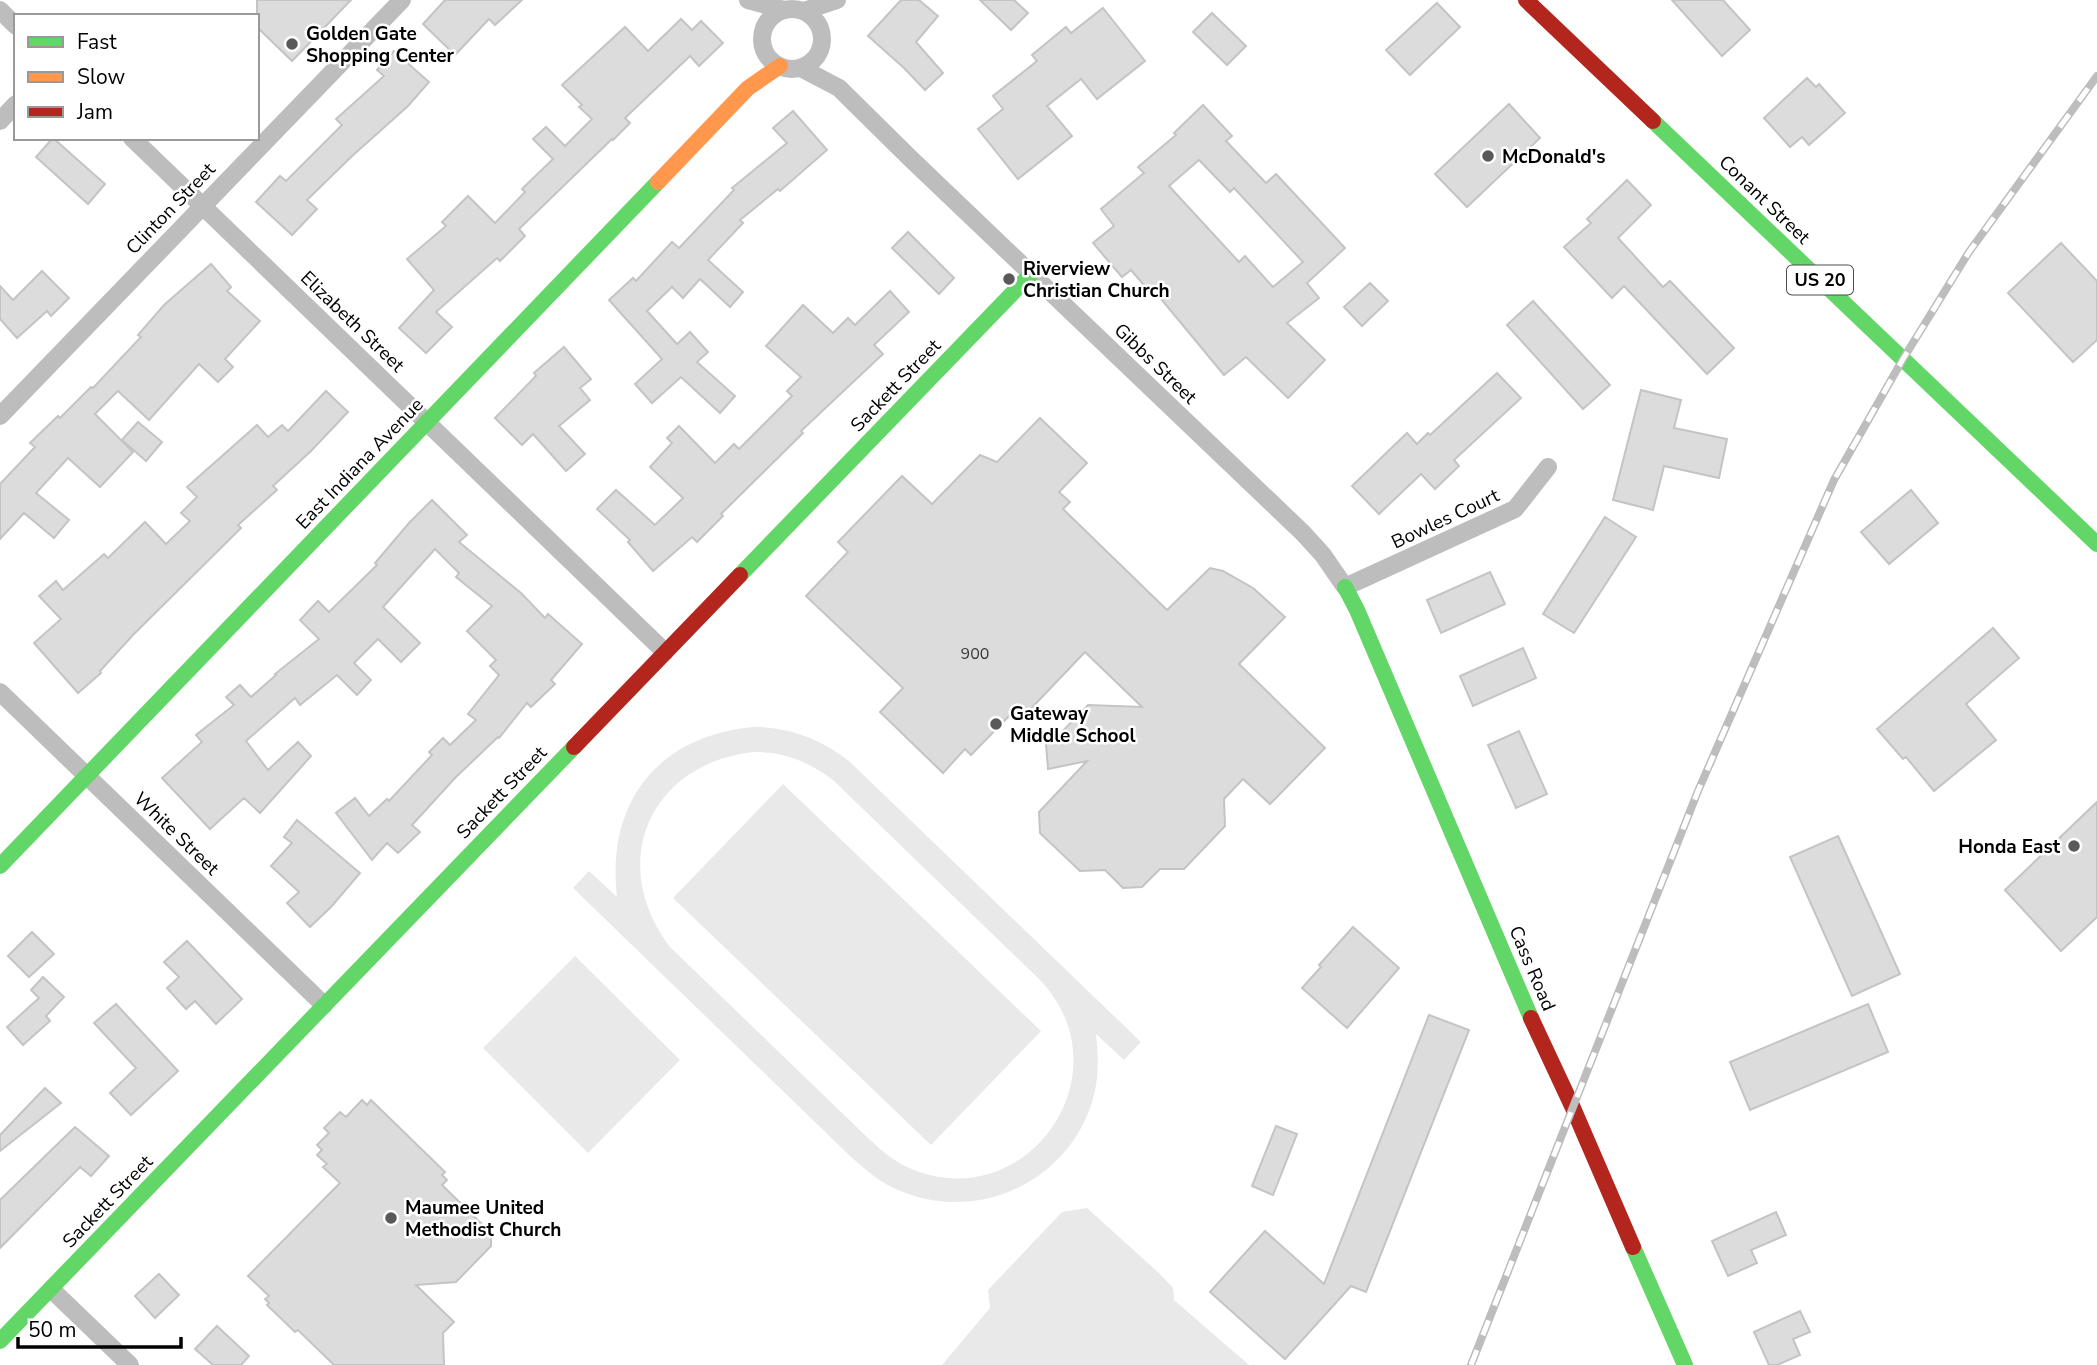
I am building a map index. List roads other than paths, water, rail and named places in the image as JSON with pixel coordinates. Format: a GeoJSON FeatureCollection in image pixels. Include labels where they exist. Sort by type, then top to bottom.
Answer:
{"type":"FeatureCollection","features":[{"type":"Feature","properties":{"kind":"street","name":"Clinton Street"},"geometry":{"type":"LineString","coordinates":[[0,416],[401,0]]}},
{"type":"Feature","properties":{"kind":"street"},"geometry":{"type":"LineString","coordinates":[[748,0],[784,10]]}},
{"type":"Feature","properties":{"kind":"street"},"geometry":{"type":"LineString","coordinates":[[748,0],[763,32]]}},
{"type":"Feature","properties":{"kind":"street"},"geometry":{"type":"LineString","coordinates":[[804,11],[837,0]]}},
{"type":"Feature","properties":{"kind":"street"},"geometry":{"type":"LineString","coordinates":[[821,29],[837,0]]}},
{"type":"Feature","properties":{"kind":"street","name":"Conant Street"},"geometry":{"type":"LineString","coordinates":[[1526,0],[2097,544]]}},
{"type":"Feature","properties":{"kind":"street"},"geometry":{"type":"LineString","coordinates":[[0,10],[14,24]]}},
{"type":"Feature","properties":{"kind":"street"},"geometry":{"type":"LineString","coordinates":[[784,10],[804,11],[813,17],[821,29],[820,50],[809,64],[801,68],[780,66],[771,61],[762,42],[767,22],[784,10]]}},
{"type":"Feature","properties":{"kind":"street","name":"Gibbs Street"},"geometry":{"type":"LineString","coordinates":[[820,50],[839,88]]}},
{"type":"Feature","properties":{"kind":"street","name":"East Indiana Avenue"},"geometry":{"type":"LineString","coordinates":[[748,88],[765,52]]}},
{"type":"Feature","properties":{"kind":"street","name":"East Indiana Avenue"},"geometry":{"type":"LineString","coordinates":[[0,866],[748,88],[780,66]]}},
{"type":"Feature","properties":{"kind":"street","name":"Gibbs Street"},"geometry":{"type":"LineString","coordinates":[[801,68],[839,88],[1303,533],[1323,555],[1345,587]]}},
{"type":"Feature","properties":{"kind":"street"},"geometry":{"type":"LineString","coordinates":[[0,121],[14,106]]}},
{"type":"Feature","properties":{"kind":"street","name":"Elizabeth Street"},"geometry":{"type":"LineString","coordinates":[[134,140],[666,652]]}},
{"type":"Feature","properties":{"kind":"street","name":"Sackett Street"},"geometry":{"type":"LineString","coordinates":[[0,1341],[1032,273]]}},
{"type":"Feature","properties":{"kind":"street","name":"Bowles Court"},"geometry":{"type":"LineString","coordinates":[[1345,587],[1515,509],[1548,467]]}},
{"type":"Feature","properties":{"kind":"street","name":"Cass Road"},"geometry":{"type":"LineString","coordinates":[[1345,587],[1535,1028],[1685,1365]]}},
{"type":"Feature","properties":{"kind":"street","name":"White Street"},"geometry":{"type":"LineString","coordinates":[[0,692],[324,1005]]}},
{"type":"Feature","properties":{"kind":"street"},"geometry":{"type":"LineString","coordinates":[[52,1290],[130,1365]]}},
{"type":"Feature","properties":{"kind":"railway"},"geometry":{"type":"LineString","coordinates":[[1471,1365],[1698,791],[1834,480],[1903,359],[1969,252],[2097,76]]}},
{"type":"Feature","properties":{"kind":"place","name":"Golden Gate Shopping Center"},"geometry":{"type":"Point","coordinates":[292,44]}},
{"type":"Feature","properties":{"kind":"place","name":"McDonald's"},"geometry":{"type":"Point","coordinates":[1488,156]}},
{"type":"Feature","properties":{"kind":"place","name":"Riverview Christian Church"},"geometry":{"type":"Point","coordinates":[1009,279]}},
{"type":"Feature","properties":{"kind":"place","name":"Gateway Middle School"},"geometry":{"type":"Point","coordinates":[996,724]}},
{"type":"Feature","properties":{"kind":"place","name":"Honda East"},"geometry":{"type":"Point","coordinates":[2074,846]}},
{"type":"Feature","properties":{"kind":"place","name":"Maumee United Methodist Church"},"geometry":{"type":"Point","coordinates":[391,1218]}}]}
